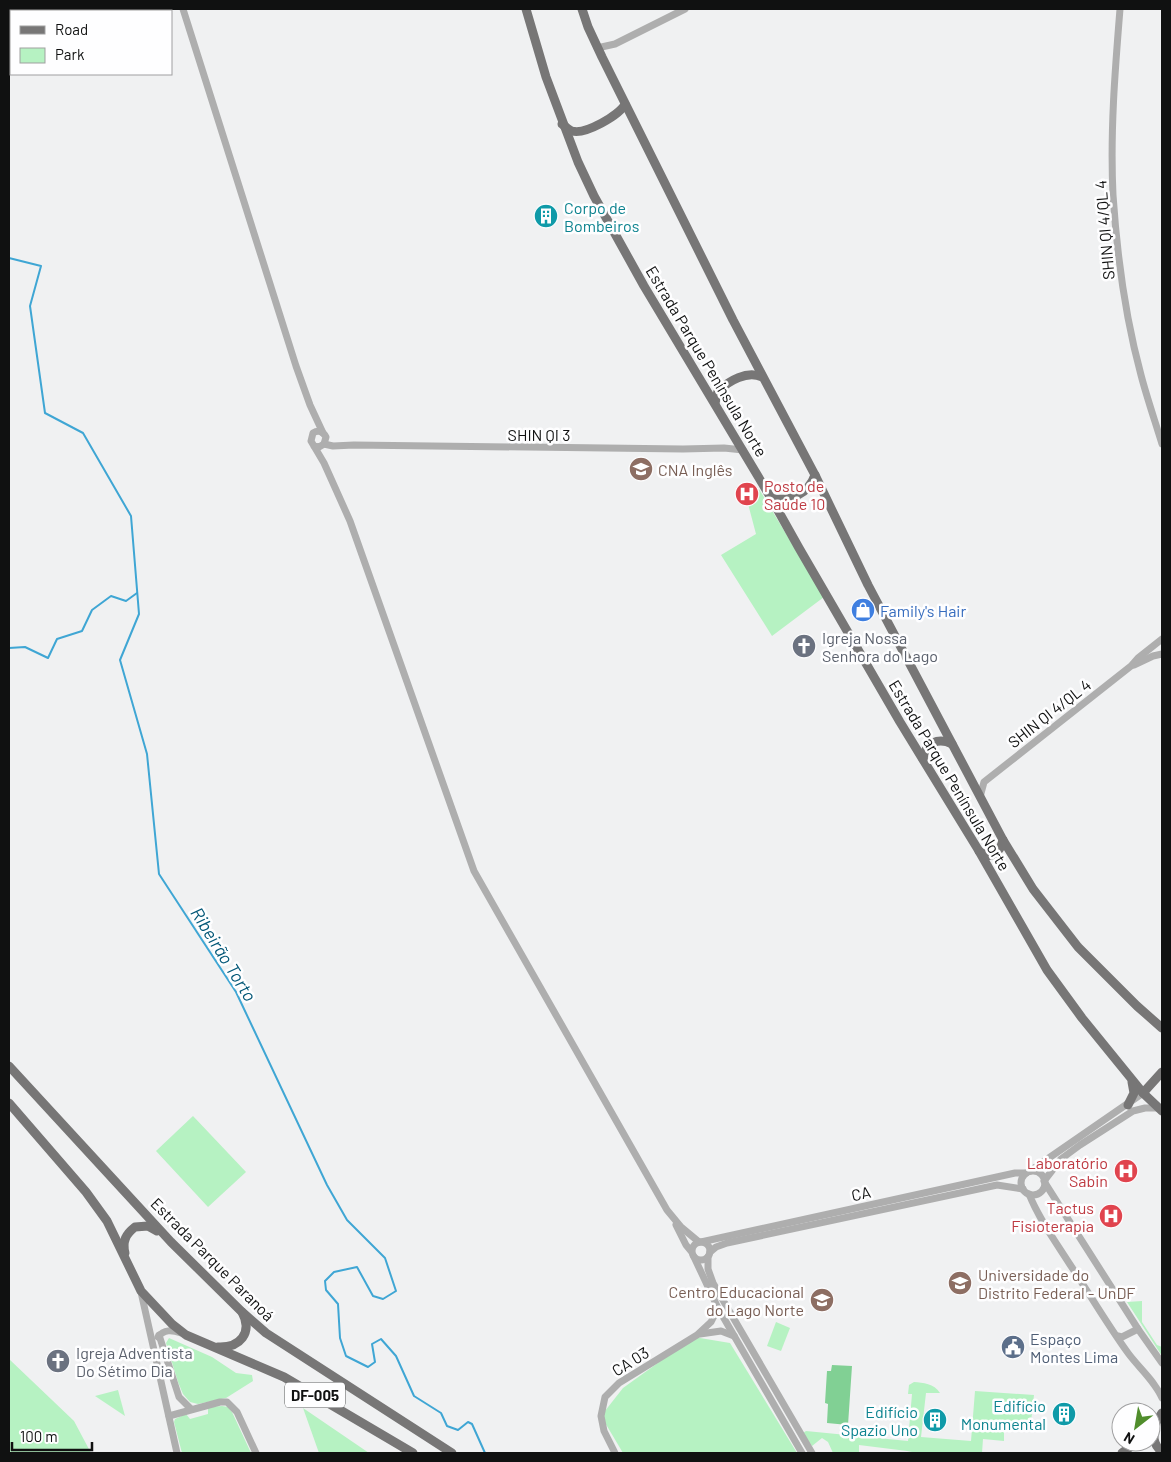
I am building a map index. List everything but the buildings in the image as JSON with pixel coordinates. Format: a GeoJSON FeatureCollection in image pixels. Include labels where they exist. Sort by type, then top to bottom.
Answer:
{"type":"FeatureCollection","features":[{"type":"Feature","properties":{"kind":"main road","name":"Estrada Parque Península Norte"},"geometry":{"type":"LineString","coordinates":[[582,9],[597,48],[665,187],[762,377],[815,475],[868,585],[1003,840],[1033,889],[1078,947],[1136,1006],[1162,1028]]}},
{"type":"Feature","properties":{"kind":"main road","name":"Estrada Parque Península Norte"},"geometry":{"type":"LineString","coordinates":[[529,11],[546,77],[562,123],[594,196],[644,286],[743,450],[1047,970],[1082,1018],[1131,1079],[1160,1110]]}},
{"type":"Feature","properties":{"kind":"main road"},"geometry":{"type":"LineString","coordinates":[[562,123],[574,132],[583,131],[616,115],[625,104]]}},
{"type":"Feature","properties":{"kind":"main road"},"geometry":{"type":"LineString","coordinates":[[715,403],[718,391],[731,382],[750,374],[762,377]]}},
{"type":"Feature","properties":{"kind":"main road"},"geometry":{"type":"LineString","coordinates":[[771,498],[785,499],[804,491],[811,485],[815,475]]}},
{"type":"Feature","properties":{"kind":"main road"},"geometry":{"type":"LineString","coordinates":[[923,759],[927,746],[932,742],[939,740],[952,744]]}},
{"type":"Feature","properties":{"kind":"main road"},"geometry":{"type":"LineString","coordinates":[[978,851],[983,855],[994,855],[999,852],[1003,840]]}},
{"type":"Feature","properties":{"kind":"main road","name":"Estrada Parque Paranoá"},"geometry":{"type":"LineString","coordinates":[[9,1066],[171,1242],[266,1333],[452,1453]]}},
{"type":"Feature","properties":{"kind":"main road"},"geometry":{"type":"LineString","coordinates":[[1143,1093],[1162,1072]]}},
{"type":"Feature","properties":{"kind":"main road"},"geometry":{"type":"LineString","coordinates":[[1128,1105],[1134,1093],[1131,1079]]}},
{"type":"Feature","properties":{"kind":"main road","name":"DF-005"},"geometry":{"type":"LineString","coordinates":[[9,1104],[86,1192],[107,1221],[141,1291],[159,1312],[186,1335],[284,1376],[413,1453]]}},
{"type":"Feature","properties":{"kind":"main road"},"geometry":{"type":"LineString","coordinates":[[126,1261],[123,1247],[124,1241],[126,1236],[135,1227],[148,1226],[171,1242]]}},
{"type":"Feature","properties":{"kind":"main road"},"geometry":{"type":"LineString","coordinates":[[213,1346],[230,1346],[241,1340],[246,1322],[242,1312]]}},
{"type":"Feature","properties":{"kind":"street"},"geometry":{"type":"LineString","coordinates":[[183,9],[296,366],[310,405],[326,439],[324,444],[324,463]]}},
{"type":"Feature","properties":{"kind":"street"},"geometry":{"type":"LineString","coordinates":[[597,48],[615,44],[684,9]]}},
{"type":"Feature","properties":{"kind":"street","name":"SHIN QI 4/QL 4"},"geometry":{"type":"LineString","coordinates":[[1120,9],[1113,127],[1113,194],[1116,231],[1134,348],[1141,378],[1162,444]]}},
{"type":"Feature","properties":{"kind":"street"},"geometry":{"type":"LineString","coordinates":[[602,57],[615,44]]}},
{"type":"Feature","properties":{"kind":"street"},"geometry":{"type":"LineString","coordinates":[[310,405],[313,433],[310,438],[324,463],[358,545],[474,870],[674,1220],[681,1236],[693,1254],[718,1308],[802,1453]]}},
{"type":"Feature","properties":{"kind":"street"},"geometry":{"type":"LineString","coordinates":[[313,433],[316,431],[324,433]]}},
{"type":"Feature","properties":{"kind":"street","name":"SHIN QI 3"},"geometry":{"type":"LineString","coordinates":[[324,433],[338,442],[354,445]]}},
{"type":"Feature","properties":{"kind":"street"},"geometry":{"type":"LineString","coordinates":[[724,448],[736,439]]}},
{"type":"Feature","properties":{"kind":"street"},"geometry":{"type":"LineString","coordinates":[[314,446],[319,447],[324,444]]}},
{"type":"Feature","properties":{"kind":"street","name":"SHIN QI 3"},"geometry":{"type":"LineString","coordinates":[[324,444],[333,446],[684,450],[724,448],[743,450]]}},
{"type":"Feature","properties":{"kind":"street","name":"SHIN QI 4/QL 4"},"geometry":{"type":"LineString","coordinates":[[984,782],[1131,666],[1162,639]]}},
{"type":"Feature","properties":{"kind":"street","name":"SHIN QI 4/QL 4"},"geometry":{"type":"LineString","coordinates":[[1131,666],[1162,654]]}},
{"type":"Feature","properties":{"kind":"street"},"geometry":{"type":"LineString","coordinates":[[971,781],[984,782],[980,797]]}},
{"type":"Feature","properties":{"kind":"street","name":"CA"},"geometry":{"type":"LineString","coordinates":[[700,1242],[1028,1172],[1143,1093]]}},
{"type":"Feature","properties":{"kind":"street"},"geometry":{"type":"LineString","coordinates":[[1029,1194],[1038,1194],[1044,1187],[1044,1182],[1061,1159],[1133,1111],[1145,1108],[1160,1110]]}},
{"type":"Feature","properties":{"kind":"street"},"geometry":{"type":"LineString","coordinates":[[1162,1363],[1138,1329],[1044,1182],[1042,1175],[1038,1172],[1028,1172],[1021,1180],[1022,1189],[1029,1194],[1051,1235],[1128,1353],[1156,1387],[1162,1398]]}},
{"type":"Feature","properties":{"kind":"street","name":"CA"},"geometry":{"type":"LineString","coordinates":[[709,1255],[716,1247],[727,1243],[997,1185],[1022,1189]]}},
{"type":"Feature","properties":{"kind":"street"},"geometry":{"type":"LineString","coordinates":[[674,1220],[686,1232],[708,1245],[708,1269],[714,1283],[812,1453]]}},
{"type":"Feature","properties":{"kind":"street"},"geometry":{"type":"LineString","coordinates":[[693,1254],[693,1246],[700,1242]]}},
{"type":"Feature","properties":{"kind":"street"},"geometry":{"type":"LineString","coordinates":[[693,1254],[701,1260],[709,1255]]}},
{"type":"Feature","properties":{"kind":"street"},"geometry":{"type":"LineString","coordinates":[[141,1291],[177,1453]]}},
{"type":"Feature","properties":{"kind":"street","name":"CA 03"},"geometry":{"type":"LineString","coordinates":[[615,1453],[604,1431],[601,1416],[605,1398],[619,1383],[697,1335],[711,1322],[718,1308]]}},
{"type":"Feature","properties":{"kind":"street"},"geometry":{"type":"LineString","coordinates":[[1118,1336],[1122,1337],[1138,1329]]}},
{"type":"Feature","properties":{"kind":"street"},"geometry":{"type":"LineString","coordinates":[[154,1344],[159,1335],[164,1332],[173,1331],[186,1335]]}},
{"type":"Feature","properties":{"kind":"street","name":"CA 03"},"geometry":{"type":"LineString","coordinates":[[697,1335],[721,1331],[734,1336]]}},
{"type":"Feature","properties":{"kind":"street"},"geometry":{"type":"LineString","coordinates":[[159,1335],[178,1397],[191,1409]]}},
{"type":"Feature","properties":{"kind":"street"},"geometry":{"type":"LineString","coordinates":[[169,1416],[191,1409],[227,1402],[237,1412],[256,1453]]}},
{"type":"Feature","properties":{"kind":"green space"},"geometry":{"type":"Polygon","coordinates":[[[759,489],[824,597],[772,636],[721,555],[756,534],[747,500],[759,489]]]}},
{"type":"Feature","properties":{"kind":"green space"},"geometry":{"type":"Polygon","coordinates":[[[193,1116],[246,1172],[208,1207],[156,1151],[193,1116]]]}},
{"type":"Feature","properties":{"kind":"green space"},"geometry":{"type":"Polygon","coordinates":[[[1142,1301],[1142,1322],[1157,1345],[1162,1347],[1162,1356],[1127,1302],[1142,1301]]]}},
{"type":"Feature","properties":{"kind":"green space"},"geometry":{"type":"Polygon","coordinates":[[[776,1322],[790,1328],[781,1351],[767,1346],[776,1322]]]}},
{"type":"Feature","properties":{"kind":"green space"},"geometry":{"type":"Polygon","coordinates":[[[694,1337],[730,1343],[797,1453],[623,1453],[601,1416],[623,1388],[694,1337]]]}},
{"type":"Feature","properties":{"kind":"green space"},"geometry":{"type":"Polygon","coordinates":[[[169,1338],[212,1357],[236,1373],[252,1375],[253,1381],[226,1398],[198,1404],[190,1402],[183,1394],[178,1382],[166,1343],[169,1338]]]}},
{"type":"Feature","properties":{"kind":"green space"},"geometry":{"type":"Polygon","coordinates":[[[9,1359],[74,1421],[91,1453],[9,1453],[9,1359]]]}},
{"type":"Feature","properties":{"kind":"green space"},"geometry":{"type":"Polygon","coordinates":[[[832,1365],[852,1366],[848,1425],[827,1423],[828,1404],[825,1403],[827,1371],[831,1371],[832,1365]]]}},
{"type":"Feature","properties":{"kind":"green space"},"geometry":{"type":"Polygon","coordinates":[[[914,1382],[932,1385],[940,1393],[926,1393],[921,1437],[971,1441],[975,1391],[1034,1395],[1031,1422],[1004,1422],[1004,1441],[983,1439],[982,1453],[912,1453],[859,1445],[859,1453],[833,1453],[828,1442],[822,1438],[812,1446],[803,1433],[806,1431],[908,1441],[912,1394],[908,1394],[909,1385],[914,1382]]]}},
{"type":"Feature","properties":{"kind":"green space"},"geometry":{"type":"Polygon","coordinates":[[[118,1390],[125,1416],[95,1396],[118,1390]]]}},
{"type":"Feature","properties":{"kind":"green space"},"geometry":{"type":"Polygon","coordinates":[[[208,1407],[228,1407],[232,1412],[251,1453],[182,1453],[174,1422],[175,1419],[186,1414],[190,1419],[208,1414],[208,1407]]]}},
{"type":"Feature","properties":{"kind":"green space"},"geometry":{"type":"Polygon","coordinates":[[[303,1408],[369,1453],[319,1453],[303,1408]]]}},
{"type":"Feature","properties":{"kind":"waterway","name":"Ribeirão Torto"},"geometry":{"type":"LineString","coordinates":[[9,258],[41,266],[30,306],[45,413],[83,433],[131,516],[139,614],[120,660],[147,754],[159,874],[236,992],[327,1185],[347,1220],[385,1258],[396,1291],[383,1299],[373,1296],[357,1267],[334,1272],[325,1281],[326,1290],[338,1304],[340,1338],[346,1356],[368,1367],[375,1362],[372,1344],[381,1339],[396,1356],[414,1396],[441,1413],[447,1426],[458,1430],[468,1422],[472,1424],[485,1453]]}},
{"type":"Feature","properties":{"kind":"waterway"},"geometry":{"type":"LineString","coordinates":[[9,648],[25,647],[48,658],[57,639],[82,631],[92,610],[111,596],[126,601],[137,593]]}},
{"type":"Feature","properties":{"kind":"place","name":"Corpo de Bombeiros"},"geometry":{"type":"Point","coordinates":[546,216]}},
{"type":"Feature","properties":{"kind":"place","name":"CNA Inglês"},"geometry":{"type":"Point","coordinates":[641,469]}},
{"type":"Feature","properties":{"kind":"place","name":"Posto de Saúde 10"},"geometry":{"type":"Point","coordinates":[747,494]}},
{"type":"Feature","properties":{"kind":"place","name":"Family's Hair"},"geometry":{"type":"Point","coordinates":[863,610]}},
{"type":"Feature","properties":{"kind":"place","name":"Igreja Nossa Senhora do Lago"},"geometry":{"type":"Point","coordinates":[804,646]}},
{"type":"Feature","properties":{"kind":"place","name":"Laboratório Sabin"},"geometry":{"type":"Point","coordinates":[1126,1171]}},
{"type":"Feature","properties":{"kind":"place","name":"Tactus Fisioterapia"},"geometry":{"type":"Point","coordinates":[1111,1216]}},
{"type":"Feature","properties":{"kind":"place","name":"Universidade do Distrito Federal - UnDF"},"geometry":{"type":"Point","coordinates":[960,1283]}},
{"type":"Feature","properties":{"kind":"place","name":"Centro Educacional do Lago Norte"},"geometry":{"type":"Point","coordinates":[822,1300]}},
{"type":"Feature","properties":{"kind":"place","name":"Espaço Montes Lima"},"geometry":{"type":"Point","coordinates":[1013,1347]}},
{"type":"Feature","properties":{"kind":"place","name":"Igreja Adventista Do Sétimo Dia"},"geometry":{"type":"Point","coordinates":[58,1361]}},
{"type":"Feature","properties":{"kind":"place","name":"Edifício Monumental"},"geometry":{"type":"Point","coordinates":[1064,1414]}},
{"type":"Feature","properties":{"kind":"place","name":"Edifício Spazio Uno"},"geometry":{"type":"Point","coordinates":[935,1420]}}]}
